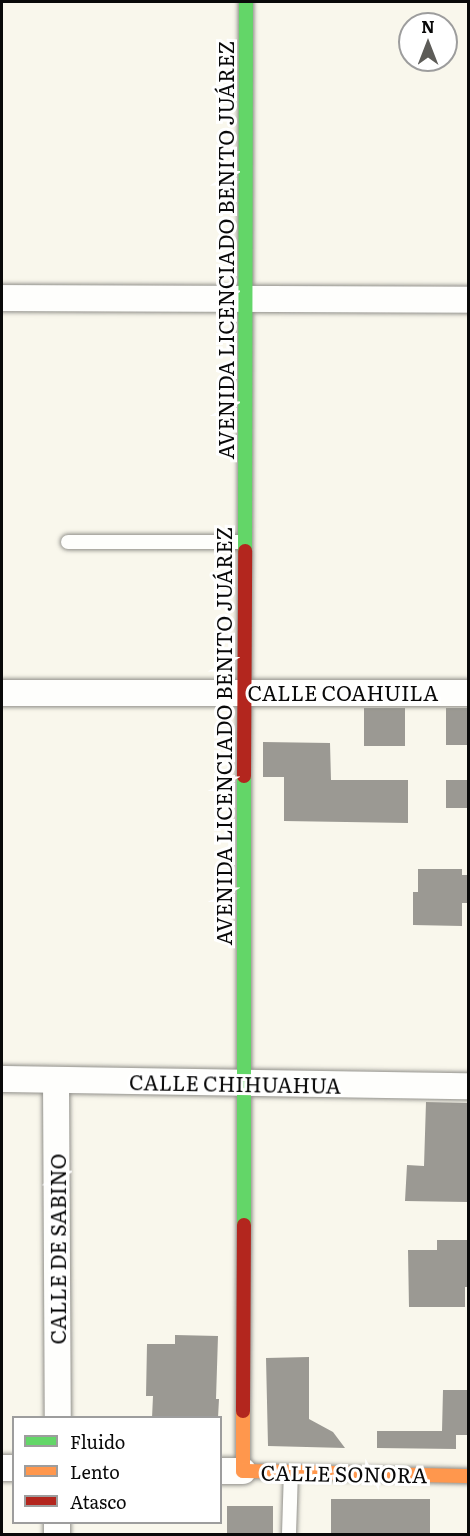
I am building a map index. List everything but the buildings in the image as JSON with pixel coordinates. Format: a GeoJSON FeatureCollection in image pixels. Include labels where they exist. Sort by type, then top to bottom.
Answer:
{"type":"FeatureCollection","features":[{"type":"Feature","properties":{"kind":"main road","name":"AVENIDA LICENCIADO BENITO JUÁREZ"},"geometry":{"type":"LineString","coordinates":[[232,1471],[243,1083],[246,2]]}},
{"type":"Feature","properties":{"kind":"main road","name":"CALLE SONORA"},"geometry":{"type":"LineString","coordinates":[[232,1471],[468,1476]]}},
{"type":"Feature","properties":{"kind":"street"},"geometry":{"type":"LineString","coordinates":[[2,298],[468,300]]}},
{"type":"Feature","properties":{"kind":"street","name":"CALLE COAHUILA"},"geometry":{"type":"LineString","coordinates":[[2,693],[244,691],[468,693]]}},
{"type":"Feature","properties":{"kind":"street","name":"CALLE CHIHUAHUA"},"geometry":{"type":"LineString","coordinates":[[2,1079],[468,1086]]}},
{"type":"Feature","properties":{"kind":"street","name":"CALLE DE SABINO"},"geometry":{"type":"LineString","coordinates":[[56,1080],[58,1416]]}},
{"type":"Feature","properties":{"kind":"lane"},"geometry":{"type":"LineString","coordinates":[[68,542],[245,542]]}},
{"type":"Feature","properties":{"kind":"lane"},"geometry":{"type":"LineString","coordinates":[[289,1534],[291,1472]]}},
{"type":"Feature","properties":{"kind":"traffic: fast"},"geometry":{"type":"LineString","coordinates":[[245,551],[246,2]]}},
{"type":"Feature","properties":{"kind":"traffic: fast"},"geometry":{"type":"LineString","coordinates":[[244,776],[244,1225]]}},
{"type":"Feature","properties":{"kind":"traffic: slow"},"geometry":{"type":"LineString","coordinates":[[243,1411],[243,1471],[468,1476]]}},
{"type":"Feature","properties":{"kind":"traffic: jam"},"geometry":{"type":"LineString","coordinates":[[244,776],[245,551]]}},
{"type":"Feature","properties":{"kind":"traffic: jam"},"geometry":{"type":"LineString","coordinates":[[243,1411],[244,1225]]}}]}
